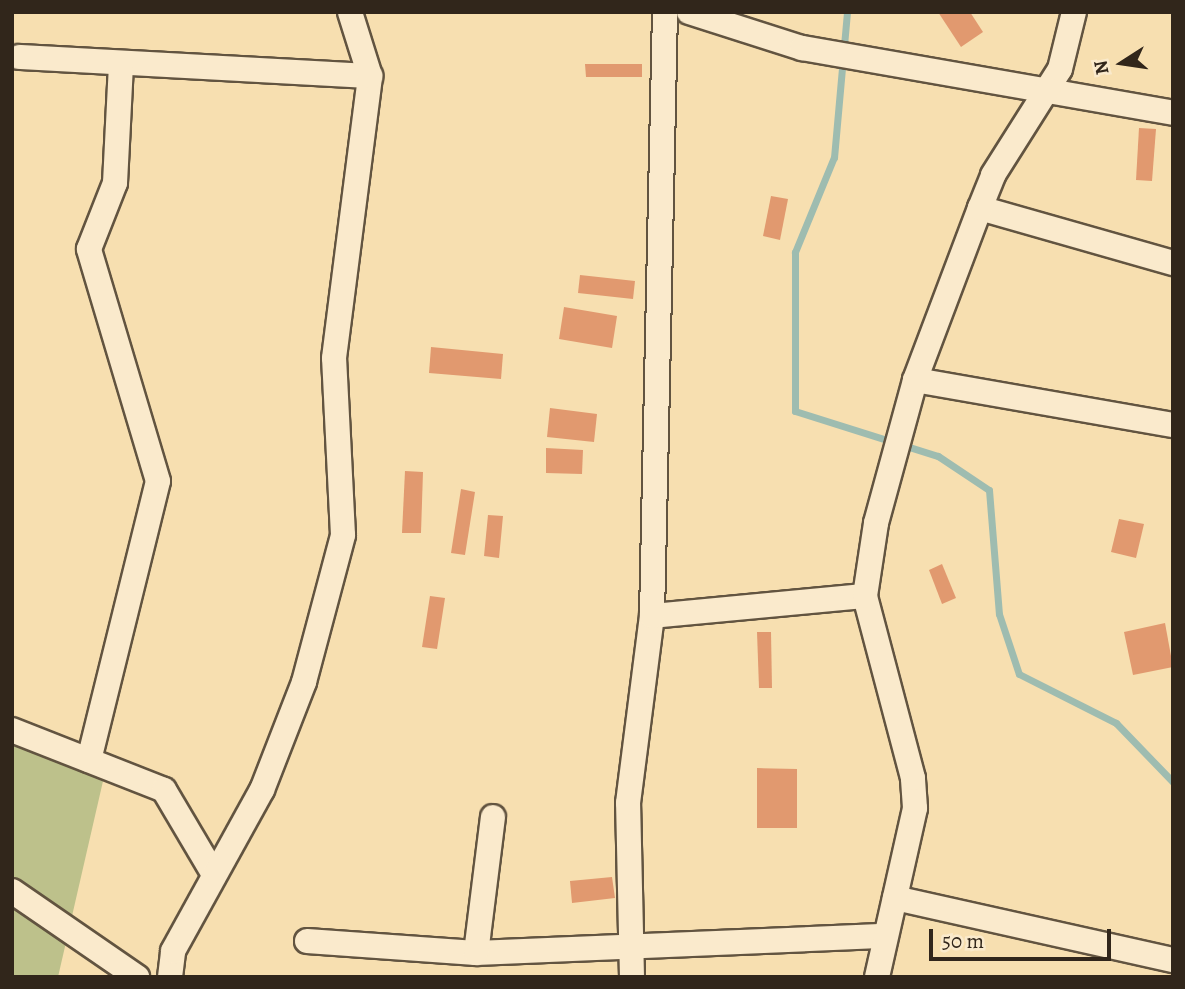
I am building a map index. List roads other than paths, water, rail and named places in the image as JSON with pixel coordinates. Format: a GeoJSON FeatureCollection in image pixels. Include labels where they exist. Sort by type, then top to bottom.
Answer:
{"type":"FeatureCollection","features":[{"type":"Feature","properties":{"kind":"street"},"geometry":{"type":"LineString","coordinates":[[170,977],[173,951],[213,873],[262,790],[304,682],[342,535],[334,358],[370,76],[350,12]]}},
{"type":"Feature","properties":{"kind":"street"},"geometry":{"type":"LineString","coordinates":[[632,977],[628,803],[652,615],[665,12]]}},
{"type":"Feature","properties":{"kind":"street"},"geometry":{"type":"LineString","coordinates":[[689,12],[802,48],[1173,113]]}},
{"type":"Feature","properties":{"kind":"street"},"geometry":{"type":"LineString","coordinates":[[877,977],[915,808],[913,778],[865,596],[876,523],[915,380],[980,208],[993,175],[1060,69],[1074,12]]}},
{"type":"Feature","properties":{"kind":"street"},"geometry":{"type":"LineString","coordinates":[[19,57],[370,76]]}},
{"type":"Feature","properties":{"kind":"street"},"geometry":{"type":"LineString","coordinates":[[89,760],[159,481],[89,249],[114,183],[121,63]]}},
{"type":"Feature","properties":{"kind":"street"},"geometry":{"type":"LineString","coordinates":[[980,208],[1173,263]]}},
{"type":"Feature","properties":{"kind":"street"},"geometry":{"type":"LineString","coordinates":[[915,380],[1173,425]]}},
{"type":"Feature","properties":{"kind":"street"},"geometry":{"type":"LineString","coordinates":[[652,615],[865,596]]}},
{"type":"Feature","properties":{"kind":"street"},"geometry":{"type":"LineString","coordinates":[[12,730],[164,790],[213,873]]}},
{"type":"Feature","properties":{"kind":"street"},"geometry":{"type":"LineString","coordinates":[[476,953],[493,817]]}},
{"type":"Feature","properties":{"kind":"street"},"geometry":{"type":"LineString","coordinates":[[12,891],[137,977]]}},
{"type":"Feature","properties":{"kind":"street"},"geometry":{"type":"LineString","coordinates":[[895,898],[1173,960]]}},
{"type":"Feature","properties":{"kind":"street"},"geometry":{"type":"LineString","coordinates":[[307,940],[476,953],[886,936]]}},
{"type":"Feature","properties":{"kind":"waterway"},"geometry":{"type":"LineString","coordinates":[[847,12],[834,157],[795,252],[795,411],[938,456],[989,490],[999,614],[1019,674],[1116,723],[1173,782]]}}]}
